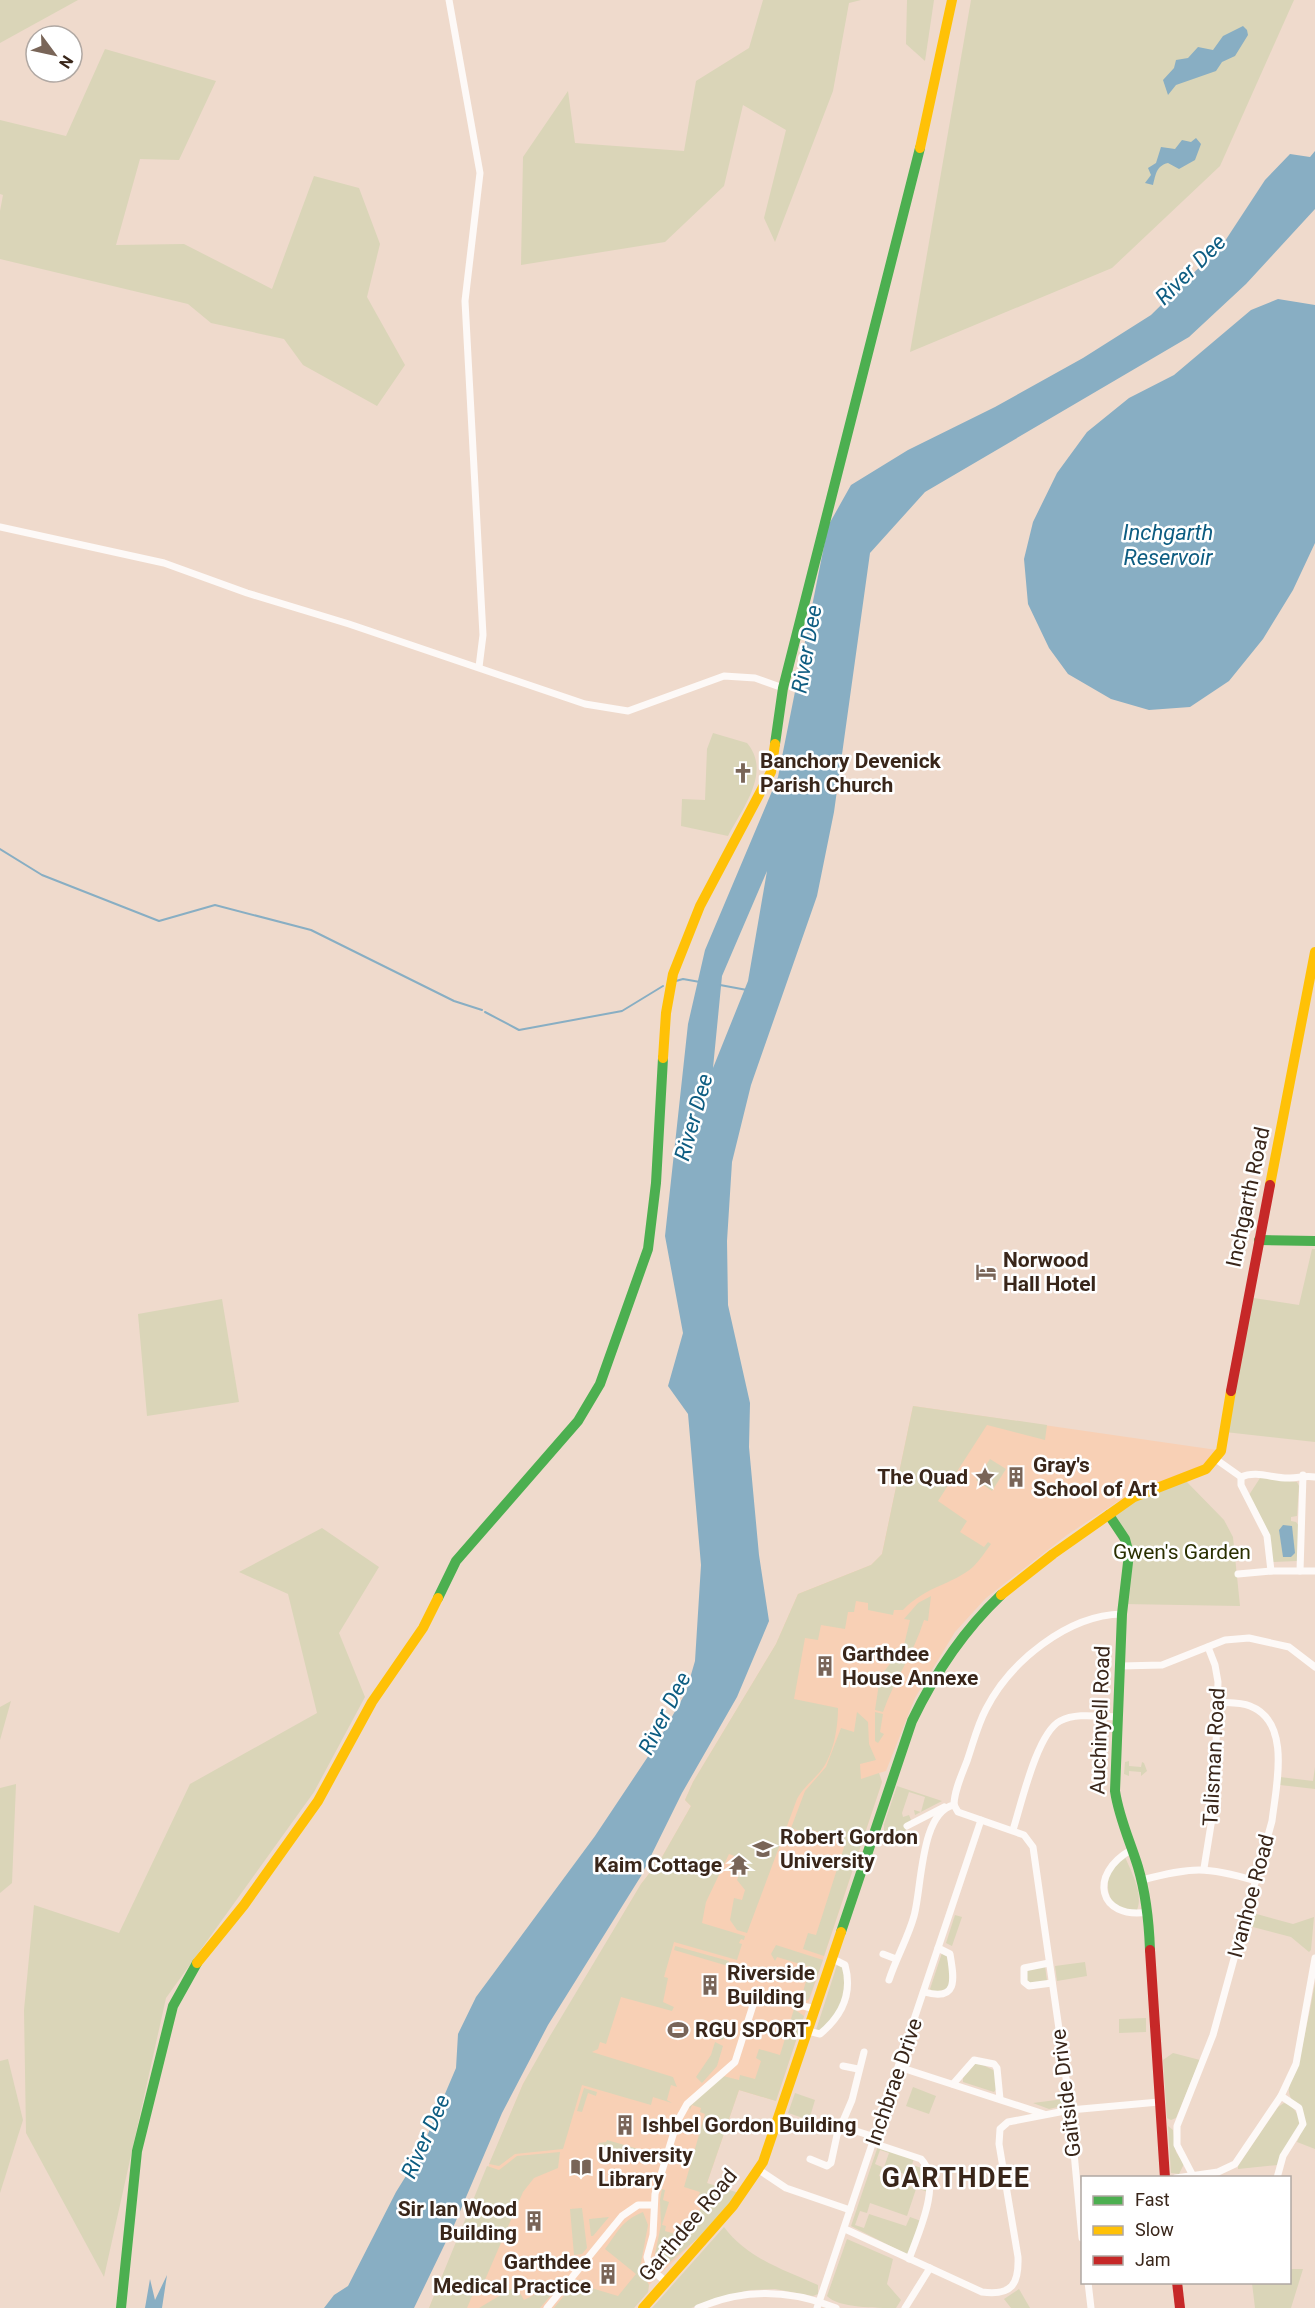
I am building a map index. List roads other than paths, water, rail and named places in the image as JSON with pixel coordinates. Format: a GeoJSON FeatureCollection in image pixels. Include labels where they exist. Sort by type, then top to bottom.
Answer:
{"type":"FeatureCollection","features":[{"type":"Feature","properties":{"kind":"main road"},"geometry":{"type":"LineString","coordinates":[[122,2308],[137,2151],[173,2006],[195,1965],[244,1905],[318,1801],[372,1702],[423,1628],[456,1562],[578,1422],[600,1384],[648,1249],[656,1183],[666,1013],[673,974],[700,906],[771,772],[783,688],[848,442],[927,117],[952,0]]}},
{"type":"Feature","properties":{"kind":"main road","name":"Inchgarth Road"},"geometry":{"type":"LineString","coordinates":[[1219,1455],[1259,1240],[1294,1072],[1315,952]]}},
{"type":"Feature","properties":{"kind":"main road"},"geometry":{"type":"LineString","coordinates":[[1259,1240],[1315,1241]]}},
{"type":"Feature","properties":{"kind":"main road","name":"Garthdee Road"},"geometry":{"type":"LineString","coordinates":[[643,2308],[734,2206],[759,2170],[912,1721],[943,1662],[972,1621],[1003,1592],[1145,1491],[1184,1479],[1219,1455]]}},
{"type":"Feature","properties":{"kind":"main road","name":"Auchinyell Road"},"geometry":{"type":"LineString","coordinates":[[1109,1515],[1128,1546],[1122,1614],[1115,1791],[1118,1814],[1142,1880],[1148,1912],[1165,2176]]}},
{"type":"Feature","properties":{"kind":"main road"},"geometry":{"type":"LineString","coordinates":[[1177,2284],[1180,2308]]}},
{"type":"Feature","properties":{"kind":"street"},"geometry":{"type":"LineString","coordinates":[[449,0],[480,173],[465,301],[483,635],[479,667]]}},
{"type":"Feature","properties":{"kind":"street"},"geometry":{"type":"LineString","coordinates":[[0,527],[164,563],[246,593],[479,667],[585,704],[628,711],[724,676],[755,678],[783,688]]}},
{"type":"Feature","properties":{"kind":"street"},"geometry":{"type":"LineString","coordinates":[[1219,1455],[1241,1477],[1241,1485],[1267,1536],[1271,1571]]}},
{"type":"Feature","properties":{"kind":"street"},"geometry":{"type":"LineString","coordinates":[[1241,1477],[1248,1473],[1291,1478],[1303,1475],[1315,1476]]}},
{"type":"Feature","properties":{"kind":"street"},"geometry":{"type":"LineString","coordinates":[[1300,1571],[1303,1475]]}},
{"type":"Feature","properties":{"kind":"street"},"geometry":{"type":"LineString","coordinates":[[1238,1574],[1315,1571]]}},
{"type":"Feature","properties":{"kind":"street"},"geometry":{"type":"LineString","coordinates":[[907,1826],[946,1806],[954,1805],[986,1709],[1008,1676],[1040,1647],[1074,1626],[1092,1618],[1122,1614]]}},
{"type":"Feature","properties":{"kind":"street"},"geometry":{"type":"LineString","coordinates":[[1121,1666],[1162,1665],[1232,1639],[1264,1639],[1289,1647],[1315,1667]]}},
{"type":"Feature","properties":{"kind":"street","name":"Talisman Road"},"geometry":{"type":"LineString","coordinates":[[1204,1868],[1214,1806],[1217,1702],[1215,1665],[1208,1647]]}},
{"type":"Feature","properties":{"kind":"street","name":"Ivanhoe Road"},"geometry":{"type":"LineString","coordinates":[[1192,2175],[1177,2145],[1177,2123],[1213,2035],[1273,1813],[1276,1734],[1269,1720],[1256,1708],[1247,1704],[1217,1702]]}},
{"type":"Feature","properties":{"kind":"street"},"geometry":{"type":"LineString","coordinates":[[1013,1830],[1035,1763],[1051,1727],[1075,1716],[1119,1717]]}},
{"type":"Feature","properties":{"kind":"street","name":"Gaitside Drive"},"geometry":{"type":"LineString","coordinates":[[954,1805],[958,1812],[1013,1830],[1028,1838],[1033,1847],[1071,2110],[1081,2217]]}},
{"type":"Feature","properties":{"kind":"street"},"geometry":{"type":"LineString","coordinates":[[890,1980],[914,1916],[928,1837],[938,1815],[946,1806]]}},
{"type":"Feature","properties":{"kind":"street","name":"Inchbrae Drive"},"geometry":{"type":"LineString","coordinates":[[818,2305],[981,1820]]}},
{"type":"Feature","properties":{"kind":"street"},"geometry":{"type":"LineString","coordinates":[[1131,1850],[1109,1866],[1104,1877],[1105,1894],[1114,1907],[1126,1913],[1148,1912]]}},
{"type":"Feature","properties":{"kind":"street"},"geometry":{"type":"LineString","coordinates":[[1142,1880],[1187,1869],[1204,1868],[1256,1881]]}},
{"type":"Feature","properties":{"kind":"street","name":"Inchbrae Drive"},"geometry":{"type":"LineString","coordinates":[[924,1992],[931,1994],[948,1991],[955,1981],[950,1954],[938,1948]]}},
{"type":"Feature","properties":{"kind":"street"},"geometry":{"type":"LineString","coordinates":[[883,1954],[896,1959]]}},
{"type":"Feature","properties":{"kind":"street"},"geometry":{"type":"LineString","coordinates":[[1187,2176],[1218,2172],[1235,2164],[1281,2096],[1296,2064],[1315,1958]]}},
{"type":"Feature","properties":{"kind":"street"},"geometry":{"type":"LineString","coordinates":[[808,2031],[820,2034],[838,2018],[850,1982],[845,1965],[831,1959]]}},
{"type":"Feature","properties":{"kind":"street"},"geometry":{"type":"LineString","coordinates":[[1049,1963],[1024,1968],[1024,1982],[1029,1986],[1052,1983]]}},
{"type":"Feature","properties":{"kind":"street"},"geometry":{"type":"LineString","coordinates":[[666,2282],[648,2263],[654,2225],[653,2205],[681,2112],[735,2062],[757,1998],[766,1995],[815,2009]]}},
{"type":"Feature","properties":{"kind":"street"},"geometry":{"type":"LineString","coordinates":[[810,2159],[827,2166],[831,2163],[840,2126],[852,2100],[864,2052]]}},
{"type":"Feature","properties":{"kind":"street"},"geometry":{"type":"LineString","coordinates":[[953,2084],[974,2060],[994,2064],[997,2068],[1000,2099]]}},
{"type":"Feature","properties":{"kind":"street"},"geometry":{"type":"LineString","coordinates":[[843,2066],[858,2069]]}},
{"type":"Feature","properties":{"kind":"street"},"geometry":{"type":"LineString","coordinates":[[899,2067],[1046,2115]]}},
{"type":"Feature","properties":{"kind":"street"},"geometry":{"type":"LineString","coordinates":[[1278,2176],[1283,2157],[1303,2124],[1299,2108],[1281,2096]]}},
{"type":"Feature","properties":{"kind":"street"},"geometry":{"type":"LineString","coordinates":[[845,2229],[982,2292],[996,2294],[1011,2288],[1019,2275],[1018,2257],[999,2144],[1000,2129],[1008,2122],[1071,2110],[1159,2102]]}},
{"type":"Feature","properties":{"kind":"street"},"geometry":{"type":"LineString","coordinates":[[1161,2122],[1177,2123]]}},
{"type":"Feature","properties":{"kind":"street"},"geometry":{"type":"LineString","coordinates":[[840,2126],[921,2159],[926,2166],[930,2196],[909,2259]]}},
{"type":"Feature","properties":{"kind":"street"},"geometry":{"type":"LineString","coordinates":[[759,2170],[786,2188],[850,2210]]}},
{"type":"Feature","properties":{"kind":"street"},"geometry":{"type":"LineString","coordinates":[[547,2308],[622,2216],[638,2205],[653,2205]]}},
{"type":"Feature","properties":{"kind":"street"},"geometry":{"type":"LineString","coordinates":[[905,2308],[930,2268]]}},
{"type":"Feature","properties":{"kind":"street"},"geometry":{"type":"LineString","coordinates":[[1088,2284],[1091,2308]]}},
{"type":"Feature","properties":{"kind":"street"},"geometry":{"type":"LineString","coordinates":[[698,2308],[716,2300],[756,2292],[795,2295],[818,2305],[836,2308]]}},
{"type":"Feature","properties":{"kind":"water"},"geometry":{"type":"Polygon","coordinates":[[[1243,26],[1248,35],[1235,56],[1222,62],[1216,71],[1176,85],[1168,95],[1163,80],[1174,68],[1176,60],[1188,58],[1198,47],[1213,50],[1223,36],[1243,26]]]}},
{"type":"Feature","properties":{"kind":"water"},"geometry":{"type":"Polygon","coordinates":[[[1196,138],[1201,144],[1195,160],[1179,169],[1168,163],[1164,164],[1157,171],[1153,185],[1145,183],[1151,175],[1148,168],[1156,163],[1161,147],[1175,149],[1182,140],[1191,142],[1196,138]]]}},
{"type":"Feature","properties":{"kind":"water","name":"River Dee"},"geometry":{"type":"Polygon","coordinates":[[[1315,151],[1315,209],[1246,284],[1189,337],[925,492],[870,553],[834,812],[817,896],[751,1085],[732,1162],[727,1241],[728,1305],[750,1403],[749,1447],[759,1555],[769,1621],[737,1697],[682,1793],[641,1876],[548,2025],[502,2113],[455,2223],[414,2308],[324,2308],[334,2295],[348,2286],[396,2192],[419,2155],[456,2068],[458,2034],[476,1997],[595,1836],[657,1743],[686,1692],[695,1661],[701,1565],[688,1414],[668,1386],[683,1333],[665,1236],[688,1024],[705,950],[778,777],[828,526],[851,485],[908,450],[995,407],[1083,358],[1151,315],[1223,244],[1265,180],[1290,154],[1310,157],[1315,151]],[[767,871],[722,976],[713,1068],[748,981],[767,871]]]}},
{"type":"Feature","properties":{"kind":"water","name":"Inchgarth Reservoir"},"geometry":{"type":"Polygon","coordinates":[[[1278,299],[1315,305],[1315,543],[1293,590],[1263,639],[1229,681],[1190,707],[1149,710],[1111,699],[1068,674],[1049,648],[1028,604],[1024,559],[1033,522],[1057,473],[1087,432],[1129,398],[1174,375],[1251,310],[1278,299]]]}},
{"type":"Feature","properties":{"kind":"water"},"geometry":{"type":"Polygon","coordinates":[[[1283,1525],[1292,1526],[1295,1553],[1291,1557],[1283,1557],[1279,1530],[1283,1525]]]}},
{"type":"Feature","properties":{"kind":"water"},"geometry":{"type":"Polygon","coordinates":[[[167,2275],[162,2308],[145,2308],[150,2279],[155,2300],[167,2275]]]}},
{"type":"Feature","properties":{"kind":"waterway"},"geometry":{"type":"LineString","coordinates":[[0,849],[42,875],[159,921],[215,905],[311,930],[454,1001],[482,1010]]}},
{"type":"Feature","properties":{"kind":"waterway"},"geometry":{"type":"LineString","coordinates":[[676,981],[683,979],[700,982]]}},
{"type":"Feature","properties":{"kind":"waterway"},"geometry":{"type":"LineString","coordinates":[[720,985],[747,990]]}},
{"type":"Feature","properties":{"kind":"waterway"},"geometry":{"type":"LineString","coordinates":[[485,1012],[519,1030],[622,1011],[663,986]]}},
{"type":"Feature","properties":{"kind":"place","name":"Banchory Devenick Parish Church"},"geometry":{"type":"Point","coordinates":[743,773]}},
{"type":"Feature","properties":{"kind":"place","name":"Norwood Hall Hotel"},"geometry":{"type":"Point","coordinates":[986,1272]}},
{"type":"Feature","properties":{"kind":"place","name":"The Quad"},"geometry":{"type":"Point","coordinates":[985,1477]}},
{"type":"Feature","properties":{"kind":"place","name":"Gray's School of Art"},"geometry":{"type":"Point","coordinates":[1016,1477]}},
{"type":"Feature","properties":{"kind":"place","name":"Garthdee House Annexe"},"geometry":{"type":"Point","coordinates":[825,1666]}},
{"type":"Feature","properties":{"kind":"place","name":"Robert Gordon University"},"geometry":{"type":"Point","coordinates":[763,1849]}},
{"type":"Feature","properties":{"kind":"place","name":"Kaim Cottage"},"geometry":{"type":"Point","coordinates":[739,1865]}},
{"type":"Feature","properties":{"kind":"place","name":"Riverside Building"},"geometry":{"type":"Point","coordinates":[710,1985]}},
{"type":"Feature","properties":{"kind":"place","name":"RGU SPORT"},"geometry":{"type":"Point","coordinates":[678,2030]}},
{"type":"Feature","properties":{"kind":"place","name":"Ishbel Gordon Building"},"geometry":{"type":"Point","coordinates":[625,2125]}},
{"type":"Feature","properties":{"kind":"place","name":"University Library"},"geometry":{"type":"Point","coordinates":[581,2167]}},
{"type":"Feature","properties":{"kind":"place","name":"Sir Ian Wood Building"},"geometry":{"type":"Point","coordinates":[534,2221]}},
{"type":"Feature","properties":{"kind":"place","name":"Garthdee Medical Practice"},"geometry":{"type":"Point","coordinates":[608,2274]}},
{"type":"Feature","properties":{"kind":"district","name":"GARTHDEE"},"geometry":{"type":"Point","coordinates":[956,2178]}},
{"type":"Feature","properties":{"kind":"park label","name":"Gwen's Garden"},"geometry":{"type":"Point","coordinates":[1182,1552]}}]}
